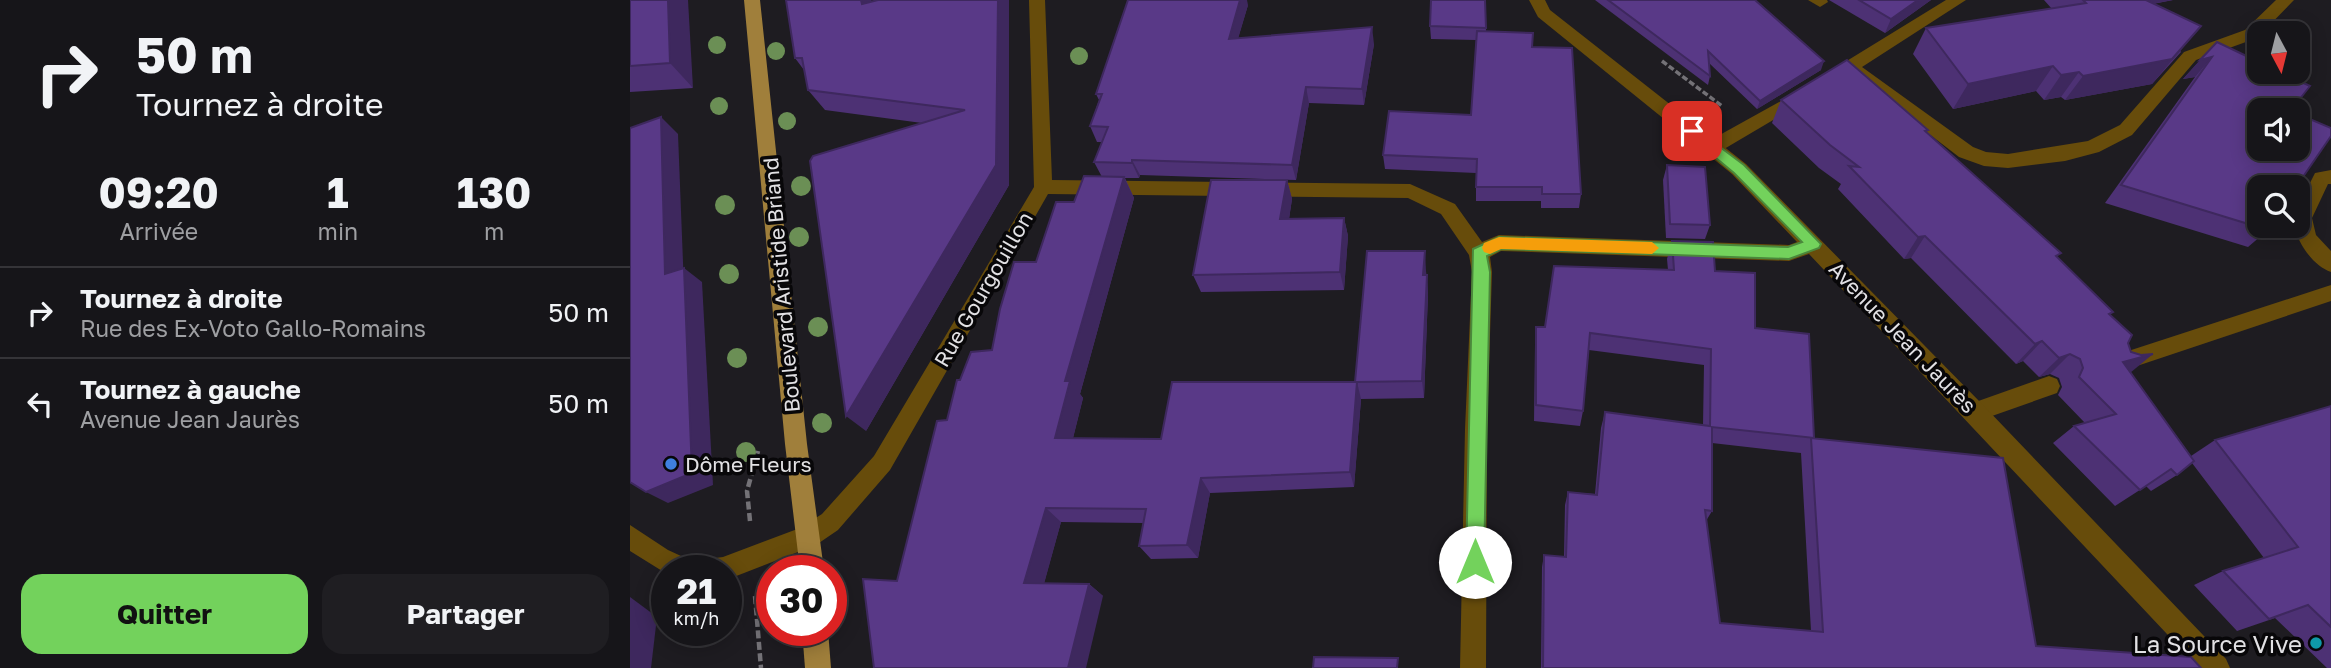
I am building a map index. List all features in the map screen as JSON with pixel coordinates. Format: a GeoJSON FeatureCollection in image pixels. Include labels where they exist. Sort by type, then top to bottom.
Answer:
{"type":"FeatureCollection","features":[{"type":"Feature","properties":{"kind":"main road","name":"Boulevard Aristide Briand"},"geometry":{"type":"LineString","coordinates":[[752,0],[796,444],[810,555]]}},
{"type":"Feature","properties":{"kind":"main road"},"geometry":{"type":"LineString","coordinates":[[816,646],[818,668]]}},
{"type":"Feature","properties":{"kind":"street","name":"Rue Gourgouillon"},"geometry":{"type":"LineString","coordinates":[[742,562],[808,537],[830,522],[882,463],[1044,187],[1037,0]]}},
{"type":"Feature","properties":{"kind":"street","name":"Avenue Jean Jaurès"},"geometry":{"type":"LineString","coordinates":[[1537,0],[1544,13],[1739,169],[1975,412],[2217,668]]}},
{"type":"Feature","properties":{"kind":"street"},"geometry":{"type":"LineString","coordinates":[[1713,148],[1958,0]]}},
{"type":"Feature","properties":{"kind":"street"},"geometry":{"type":"LineString","coordinates":[[1850,67],[1966,152],[1984,159],[2008,161],[2065,154],[2093,146],[2126,130],[2190,55],[2251,34],[2286,0]]}},
{"type":"Feature","properties":{"kind":"street"},"geometry":{"type":"LineString","coordinates":[[2331,177],[2322,178],[2302,218],[2307,238],[2331,264]]}},
{"type":"Feature","properties":{"kind":"street"},"geometry":{"type":"LineString","coordinates":[[1044,187],[1410,191],[1448,209],[1479,253],[1482,272],[1476,429],[1474,668]]}},
{"type":"Feature","properties":{"kind":"street"},"geometry":{"type":"LineString","coordinates":[[1479,253],[1499,243],[1789,253],[1814,244]]}},
{"type":"Feature","properties":{"kind":"street"},"geometry":{"type":"LineString","coordinates":[[2119,363],[2331,293]]}},
{"type":"Feature","properties":{"kind":"street"},"geometry":{"type":"LineString","coordinates":[[1975,412],[2049,386]]}},
{"type":"Feature","properties":{"kind":"street"},"geometry":{"type":"LineString","coordinates":[[630,537],[655,555]]}},
{"type":"Feature","properties":{"kind":"building"},"geometry":{"type":"Polygon","coordinates":[[[630,0],[668,0],[670,63],[630,66],[630,0]]]}},
{"type":"Feature","properties":{"kind":"building"},"geometry":{"type":"Polygon","coordinates":[[[786,0],[861,0],[862,4],[878,0],[998,0],[996,165],[846,416],[810,161],[813,156],[965,110],[808,90],[802,58],[795,58],[786,0]]]}},
{"type":"Feature","properties":{"kind":"building"},"geometry":{"type":"Polygon","coordinates":[[[1128,0],[1240,0],[1229,39],[1372,27],[1362,89],[1306,87],[1292,165],[1132,160],[1132,163],[1094,162],[1108,127],[1090,126],[1102,94],[1096,94],[1128,0]]]}},
{"type":"Feature","properties":{"kind":"building"},"geometry":{"type":"Polygon","coordinates":[[[1431,0],[1485,0],[1486,28],[1430,26],[1431,0]]]}},
{"type":"Feature","properties":{"kind":"building"},"geometry":{"type":"Polygon","coordinates":[[[1608,0],[1755,0],[1824,61],[1760,101],[1708,51],[1710,76],[1608,0]]]}},
{"type":"Feature","properties":{"kind":"building"},"geometry":{"type":"Polygon","coordinates":[[[1859,0],[1918,0],[1891,19],[1859,0]]]}},
{"type":"Feature","properties":{"kind":"building"},"geometry":{"type":"Polygon","coordinates":[[[2083,0],[2146,0],[2201,26],[2172,59],[2083,76],[2079,72],[2061,75],[2053,66],[1968,84],[1926,28],[2086,3],[2083,0]]]}},
{"type":"Feature","properties":{"kind":"building"},"geometry":{"type":"Polygon","coordinates":[[[1477,31],[1533,33],[1532,47],[1572,48],[1581,194],[1542,194],[1542,187],[1476,187],[1477,159],[1383,155],[1389,111],[1471,115],[1477,31]]]}},
{"type":"Feature","properties":{"kind":"building"},"geometry":{"type":"Polygon","coordinates":[[[2217,42],[2247,56],[2247,84],[2310,86],[2300,98],[2247,98],[2247,161],[2310,161],[2310,119],[2331,128],[2331,136],[2304,175],[2247,175],[2247,224],[2121,185],[2212,57],[2200,60],[2217,42]]]}},
{"type":"Feature","properties":{"kind":"building"},"geometry":{"type":"Polygon","coordinates":[[[1847,60],[1928,130],[1925,131],[2061,253],[2056,256],[2113,312],[2109,314],[2132,335],[2128,343],[2131,352],[2153,354],[2123,362],[2194,461],[2177,475],[2171,469],[2140,490],[2074,426],[2116,414],[2079,377],[2083,368],[2080,359],[2070,354],[2059,358],[2042,341],[2035,344],[1925,236],[1918,237],[1849,166],[1859,167],[1830,145],[1781,100],[1847,60]]]}},
{"type":"Feature","properties":{"kind":"building"},"geometry":{"type":"Polygon","coordinates":[[[661,117],[665,274],[684,268],[692,473],[646,492],[630,482],[630,128],[661,117]]]}},
{"type":"Feature","properties":{"kind":"building"},"geometry":{"type":"Polygon","coordinates":[[[1667,165],[1705,167],[1710,225],[1670,224],[1667,165]]]}},
{"type":"Feature","properties":{"kind":"building"},"geometry":{"type":"Polygon","coordinates":[[[1084,176],[1124,177],[1065,381],[1070,381],[1055,438],[1161,439],[1172,382],[1355,382],[1367,251],[1425,251],[1423,275],[1427,275],[1422,381],[1357,382],[1350,472],[1201,478],[1187,545],[1139,546],[1146,509],[1046,508],[1024,583],[1089,584],[1068,668],[874,668],[863,579],[897,581],[937,421],[947,420],[957,380],[960,380],[971,352],[992,350],[1000,309],[1014,262],[1036,262],[1056,202],[1074,202],[1084,176]]]}},
{"type":"Feature","properties":{"kind":"building"},"geometry":{"type":"Polygon","coordinates":[[[1211,180],[1287,180],[1280,219],[1344,218],[1340,272],[1193,275],[1211,180]]]}},
{"type":"Feature","properties":{"kind":"building"},"geometry":{"type":"Polygon","coordinates":[[[1672,241],[1713,242],[1715,271],[1755,273],[1755,328],[1809,334],[1814,438],[1712,427],[1712,511],[1705,510],[1720,623],[1823,632],[1811,438],[2003,458],[2036,646],[2191,657],[2201,668],[1543,668],[1544,555],[1566,557],[1568,492],[1597,495],[1605,412],[1710,426],[1711,349],[1590,333],[1583,411],[1536,405],[1536,327],[1545,327],[1554,266],[1674,270],[1672,241]]]}},
{"type":"Feature","properties":{"kind":"building"},"geometry":{"type":"Polygon","coordinates":[[[2331,406],[2331,627],[2308,605],[2269,619],[2223,571],[2298,547],[2215,440],[2331,406]]]}},
{"type":"Feature","properties":{"kind":"building"},"geometry":{"type":"Polygon","coordinates":[[[1314,657],[1398,658],[1397,668],[1313,668],[1314,657]]]}},
{"type":"Feature","properties":{"kind":"slow traffic"},"geometry":{"type":"LineString","coordinates":[[1490,248],[1499,243],[1652,248]]}},
{"type":"Feature","properties":{"kind":"place","name":"Dôme Fleurs"},"geometry":{"type":"Point","coordinates":[671,464]}},
{"type":"Feature","properties":{"kind":"place","name":"La Source Vive"},"geometry":{"type":"Point","coordinates":[2316,643]}},
{"type":"Feature","properties":{"kind":"route"},"geometry":{"type":"LineString","coordinates":[[1475,562],[1476,429],[1482,272],[1479,253],[1499,243],[1789,253],[1814,244],[1739,169],[1692,131]]}}]}
